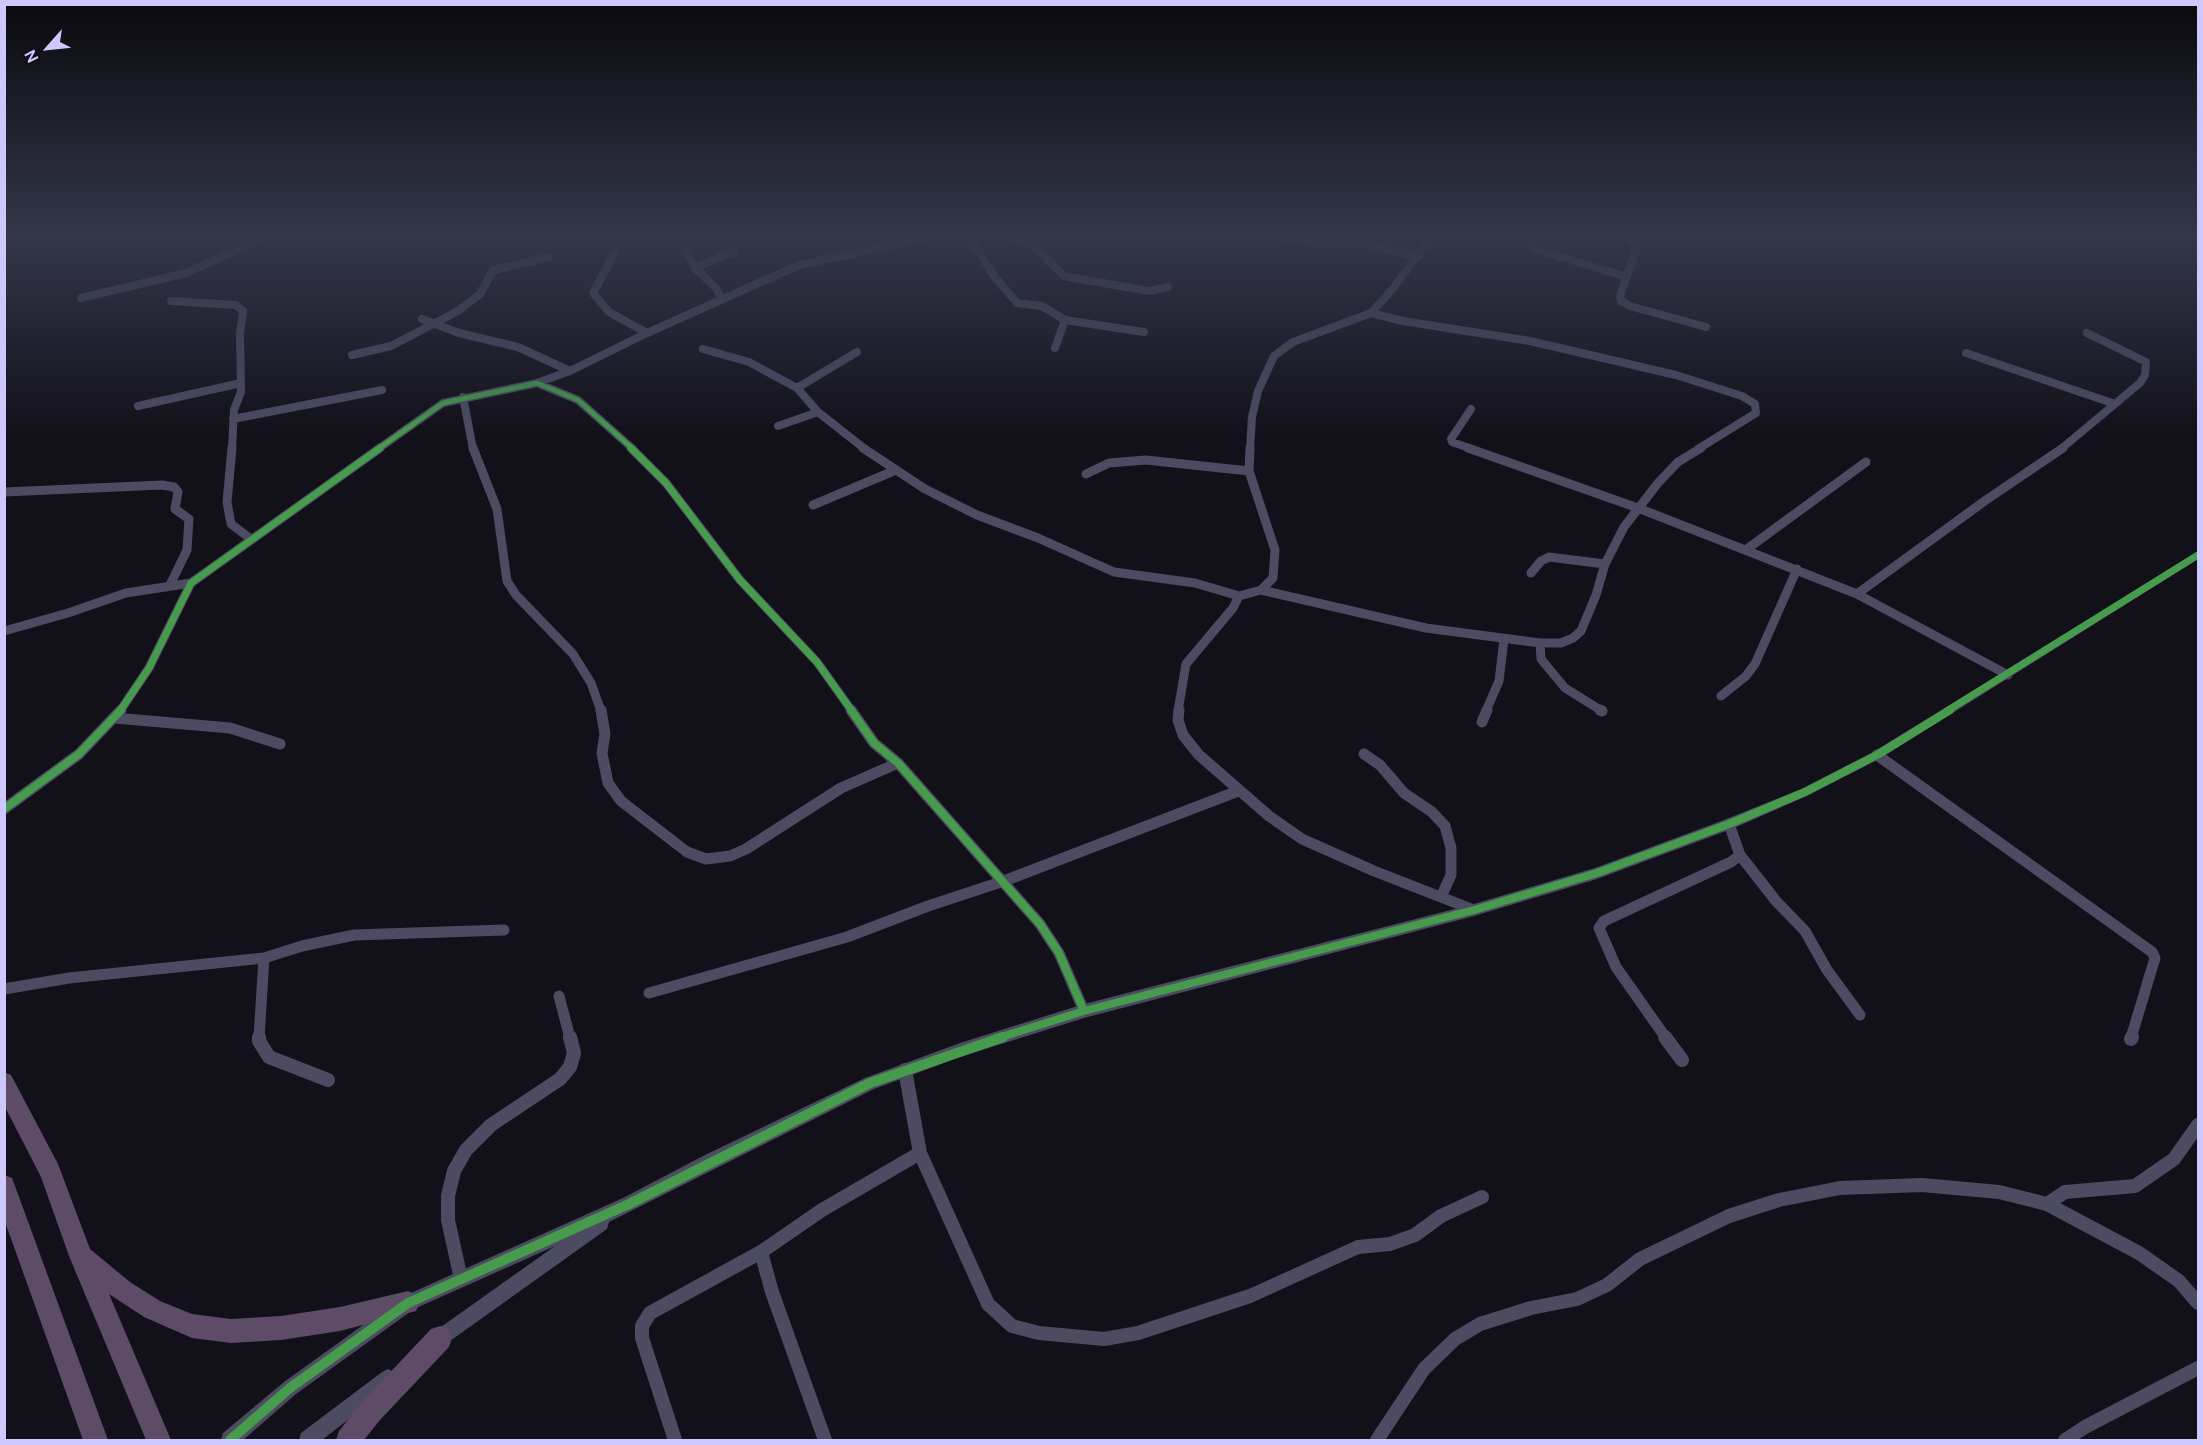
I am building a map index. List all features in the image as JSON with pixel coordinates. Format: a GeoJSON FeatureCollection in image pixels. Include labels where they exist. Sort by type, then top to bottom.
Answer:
{"type":"FeatureCollection","features":[{"type":"Feature","properties":{"kind":"highway"},"geometry":{"type":"LineString","coordinates":[[4,1083],[50,1172],[81,1256],[158,1440]]}},
{"type":"Feature","properties":{"kind":"highway"},"geometry":{"type":"LineString","coordinates":[[4,1186],[96,1440]]}},
{"type":"Feature","properties":{"kind":"highway"},"geometry":{"type":"LineString","coordinates":[[81,1256],[122,1290],[152,1309],[192,1326],[231,1331],[281,1329],[340,1319],[408,1303]]}},
{"type":"Feature","properties":{"kind":"highway"},"geometry":{"type":"LineString","coordinates":[[348,1440],[371,1411],[440,1338]]}},
{"type":"Feature","properties":{"kind":"street"},"geometry":{"type":"LineString","coordinates":[[232,305],[242,309],[241,383],[233,419],[227,502],[229,520],[234,528],[251,539]]}},
{"type":"Feature","properties":{"kind":"street"},"geometry":{"type":"LineString","coordinates":[[352,355],[391,346],[466,305]]}},
{"type":"Feature","properties":{"kind":"street"},"geometry":{"type":"LineString","coordinates":[[601,305],[647,333]]}},
{"type":"Feature","properties":{"kind":"street"},"geometry":{"type":"LineString","coordinates":[[4,809],[79,754],[116,718],[149,668],[191,583],[251,539],[443,403],[537,383],[570,371],[708,305]]}},
{"type":"Feature","properties":{"kind":"street"},"geometry":{"type":"LineString","coordinates":[[1033,305],[1048,308],[1065,320],[1144,332]]}},
{"type":"Feature","properties":{"kind":"street"},"geometry":{"type":"LineString","coordinates":[[1261,590],[1273,578],[1275,550],[1249,471],[1252,417],[1258,392],[1274,356],[1299,339],[1371,313],[1377,305]]}},
{"type":"Feature","properties":{"kind":"street"},"geometry":{"type":"LineString","coordinates":[[1631,305],[1706,327]]}},
{"type":"Feature","properties":{"kind":"street"},"geometry":{"type":"LineString","coordinates":[[704,349],[750,362],[764,372],[797,388],[818,412],[853,441],[896,470],[976,516],[1038,538],[1114,572],[1195,583],[1239,596],[1261,590],[1426,628],[1540,643],[1561,643],[1573,638],[1581,631],[1596,595],[1605,564],[1624,527],[1678,462],[1756,413],[1755,404],[1742,396],[1676,375],[1520,339],[1410,322],[1371,313]]}},
{"type":"Feature","properties":{"kind":"street"},"geometry":{"type":"LineString","coordinates":[[422,319],[459,333],[518,347],[570,371]]}},
{"type":"Feature","properties":{"kind":"street"},"geometry":{"type":"LineString","coordinates":[[1055,348],[1065,320]]}},
{"type":"Feature","properties":{"kind":"street"},"geometry":{"type":"LineString","coordinates":[[1857,594],[2067,445],[2140,382],[2145,375],[2146,362],[2086,333]]}},
{"type":"Feature","properties":{"kind":"street"},"geometry":{"type":"LineString","coordinates":[[797,388],[857,352]]}},
{"type":"Feature","properties":{"kind":"street"},"geometry":{"type":"LineString","coordinates":[[1966,353],[2115,404]]}},
{"type":"Feature","properties":{"kind":"street"},"geometry":{"type":"LineString","coordinates":[[138,406],[241,383]]}},
{"type":"Feature","properties":{"kind":"street"},"geometry":{"type":"LineString","coordinates":[[537,383],[578,400],[649,464],[740,580],[817,662],[874,743],[898,763],[1040,924],[1059,953],[1084,1011]]}},
{"type":"Feature","properties":{"kind":"street"},"geometry":{"type":"LineString","coordinates":[[233,419],[382,390]]}},
{"type":"Feature","properties":{"kind":"street"},"geometry":{"type":"LineString","coordinates":[[463,397],[472,446],[496,508],[507,581],[516,595],[573,654],[591,683],[603,716],[605,734],[602,753],[608,783],[621,801],[687,852],[706,859],[730,856],[746,849],[841,788],[898,763]]}},
{"type":"Feature","properties":{"kind":"street"},"geometry":{"type":"LineString","coordinates":[[1471,409],[1451,439],[1452,442],[1638,508],[1797,568],[1857,594],[2008,675]]}},
{"type":"Feature","properties":{"kind":"street"},"geometry":{"type":"LineString","coordinates":[[778,426],[818,412]]}},
{"type":"Feature","properties":{"kind":"street"},"geometry":{"type":"LineString","coordinates":[[1086,474],[1110,463],[1146,460],[1249,471]]}},
{"type":"Feature","properties":{"kind":"street"},"geometry":{"type":"LineString","coordinates":[[1747,549],[1866,462]]}},
{"type":"Feature","properties":{"kind":"street"},"geometry":{"type":"LineString","coordinates":[[813,505],[896,470]]}},
{"type":"Feature","properties":{"kind":"street"},"geometry":{"type":"LineString","coordinates":[[4,492],[162,485],[174,487],[178,492],[175,509],[189,519],[187,550],[170,585]]}},
{"type":"Feature","properties":{"kind":"street"},"geometry":{"type":"LineString","coordinates":[[230,1440],[299,1381],[408,1303],[630,1204],[826,1104],[905,1070],[960,1050],[1084,1011],[1474,910],[1597,873],[1729,824],[1805,792],[1877,755],[2199,555]]}},
{"type":"Feature","properties":{"kind":"street"},"geometry":{"type":"LineString","coordinates":[[1531,573],[1540,561],[1549,557],[1605,564]]}},
{"type":"Feature","properties":{"kind":"street"},"geometry":{"type":"LineString","coordinates":[[1721,696],[1746,676],[1755,664],[1797,568]]}},
{"type":"Feature","properties":{"kind":"street"},"geometry":{"type":"LineString","coordinates":[[4,631],[59,616],[126,593],[191,583]]}},
{"type":"Feature","properties":{"kind":"street"},"geometry":{"type":"LineString","coordinates":[[1239,596],[1233,608],[1186,664],[1179,702],[1178,720],[1182,735],[1199,755],[1238,790],[1269,816],[1302,838],[1355,864],[1474,910]]}},
{"type":"Feature","properties":{"kind":"street"},"geometry":{"type":"LineString","coordinates":[[1482,722],[1499,681],[1504,639]]}},
{"type":"Feature","properties":{"kind":"street"},"geometry":{"type":"LineString","coordinates":[[1540,643],[1541,659],[1565,688],[1602,711]]}},
{"type":"Feature","properties":{"kind":"street"},"geometry":{"type":"LineString","coordinates":[[116,718],[230,728],[280,744]]}},
{"type":"Feature","properties":{"kind":"street"},"geometry":{"type":"LineString","coordinates":[[1364,754],[1380,765],[1404,793],[1432,812],[1445,826],[1451,848],[1451,875],[1441,897]]}},
{"type":"Feature","properties":{"kind":"street"},"geometry":{"type":"LineString","coordinates":[[1877,755],[2152,952],[2155,958],[2131,1039]]}},
{"type":"Feature","properties":{"kind":"street"},"geometry":{"type":"LineString","coordinates":[[649,993],[801,948],[847,938],[928,906],[1004,881],[1238,790]]}},
{"type":"Feature","properties":{"kind":"street"},"geometry":{"type":"LineString","coordinates":[[1729,824],[1740,855],[1776,901],[1806,931],[1827,970],[1860,1015]]}},
{"type":"Feature","properties":{"kind":"street"},"geometry":{"type":"LineString","coordinates":[[1682,1060],[1616,967],[1599,928],[1604,921],[1731,862],[1740,855]]}},
{"type":"Feature","properties":{"kind":"street"},"geometry":{"type":"LineString","coordinates":[[4,988],[51,980],[264,958],[302,946],[354,935],[504,930]]}},
{"type":"Feature","properties":{"kind":"street"},"geometry":{"type":"LineString","coordinates":[[264,958],[259,1041],[269,1056],[328,1080]]}},
{"type":"Feature","properties":{"kind":"street"},"geometry":{"type":"LineString","coordinates":[[461,1279],[448,1220],[448,1196],[453,1172],[466,1150],[491,1125],[560,1079],[570,1067],[574,1053],[559,996]]}},
{"type":"Feature","properties":{"kind":"street"},"geometry":{"type":"LineString","coordinates":[[905,1070],[920,1153],[988,1304],[1012,1326],[1039,1333],[1104,1339],[1138,1333],[1250,1296],[1358,1247],[1390,1244],[1415,1235],[1442,1216],[1482,1197]]}},
{"type":"Feature","properties":{"kind":"street"},"geometry":{"type":"LineString","coordinates":[[2047,1204],[2065,1192],[2135,1186],[2174,1159],[2199,1125]]}},
{"type":"Feature","properties":{"kind":"street"},"geometry":{"type":"LineString","coordinates":[[675,1440],[642,1338],[642,1326],[650,1313],[761,1252],[822,1210],[920,1153]]}},
{"type":"Feature","properties":{"kind":"street"},"geometry":{"type":"LineString","coordinates":[[1377,1440],[1424,1369],[1455,1339],[1480,1324],[1531,1308],[1576,1299],[1607,1285],[1641,1259],[1729,1216],[1779,1200],[1840,1188],[1922,1185],[1999,1192],[2047,1204],[2139,1252],[2179,1281],[2199,1303]]}},
{"type":"Feature","properties":{"kind":"street"},"geometry":{"type":"LineString","coordinates":[[308,1440],[440,1338],[630,1204]]}},
{"type":"Feature","properties":{"kind":"street"},"geometry":{"type":"LineString","coordinates":[[761,1252],[772,1292],[825,1440]]}},
{"type":"Feature","properties":{"kind":"street"},"geometry":{"type":"LineString","coordinates":[[2065,1440],[2085,1427],[2199,1368]]}},
{"type":"Feature","properties":{"kind":"cycle path"},"geometry":{"type":"LineString","coordinates":[[4,809],[79,754],[115,718],[149,668],[191,583],[443,403],[537,383],[578,400],[649,464],[666,483],[740,580],[817,662],[874,743],[898,763],[1040,924],[1059,953],[1084,1011]]}},
{"type":"Feature","properties":{"kind":"cycle path"},"geometry":{"type":"LineString","coordinates":[[230,1440],[290,1388],[408,1303],[629,1204],[870,1083],[960,1050],[1084,1011],[1474,910],[1597,873],[1729,824],[1805,792],[1877,755],[2198,555]]}}]}
